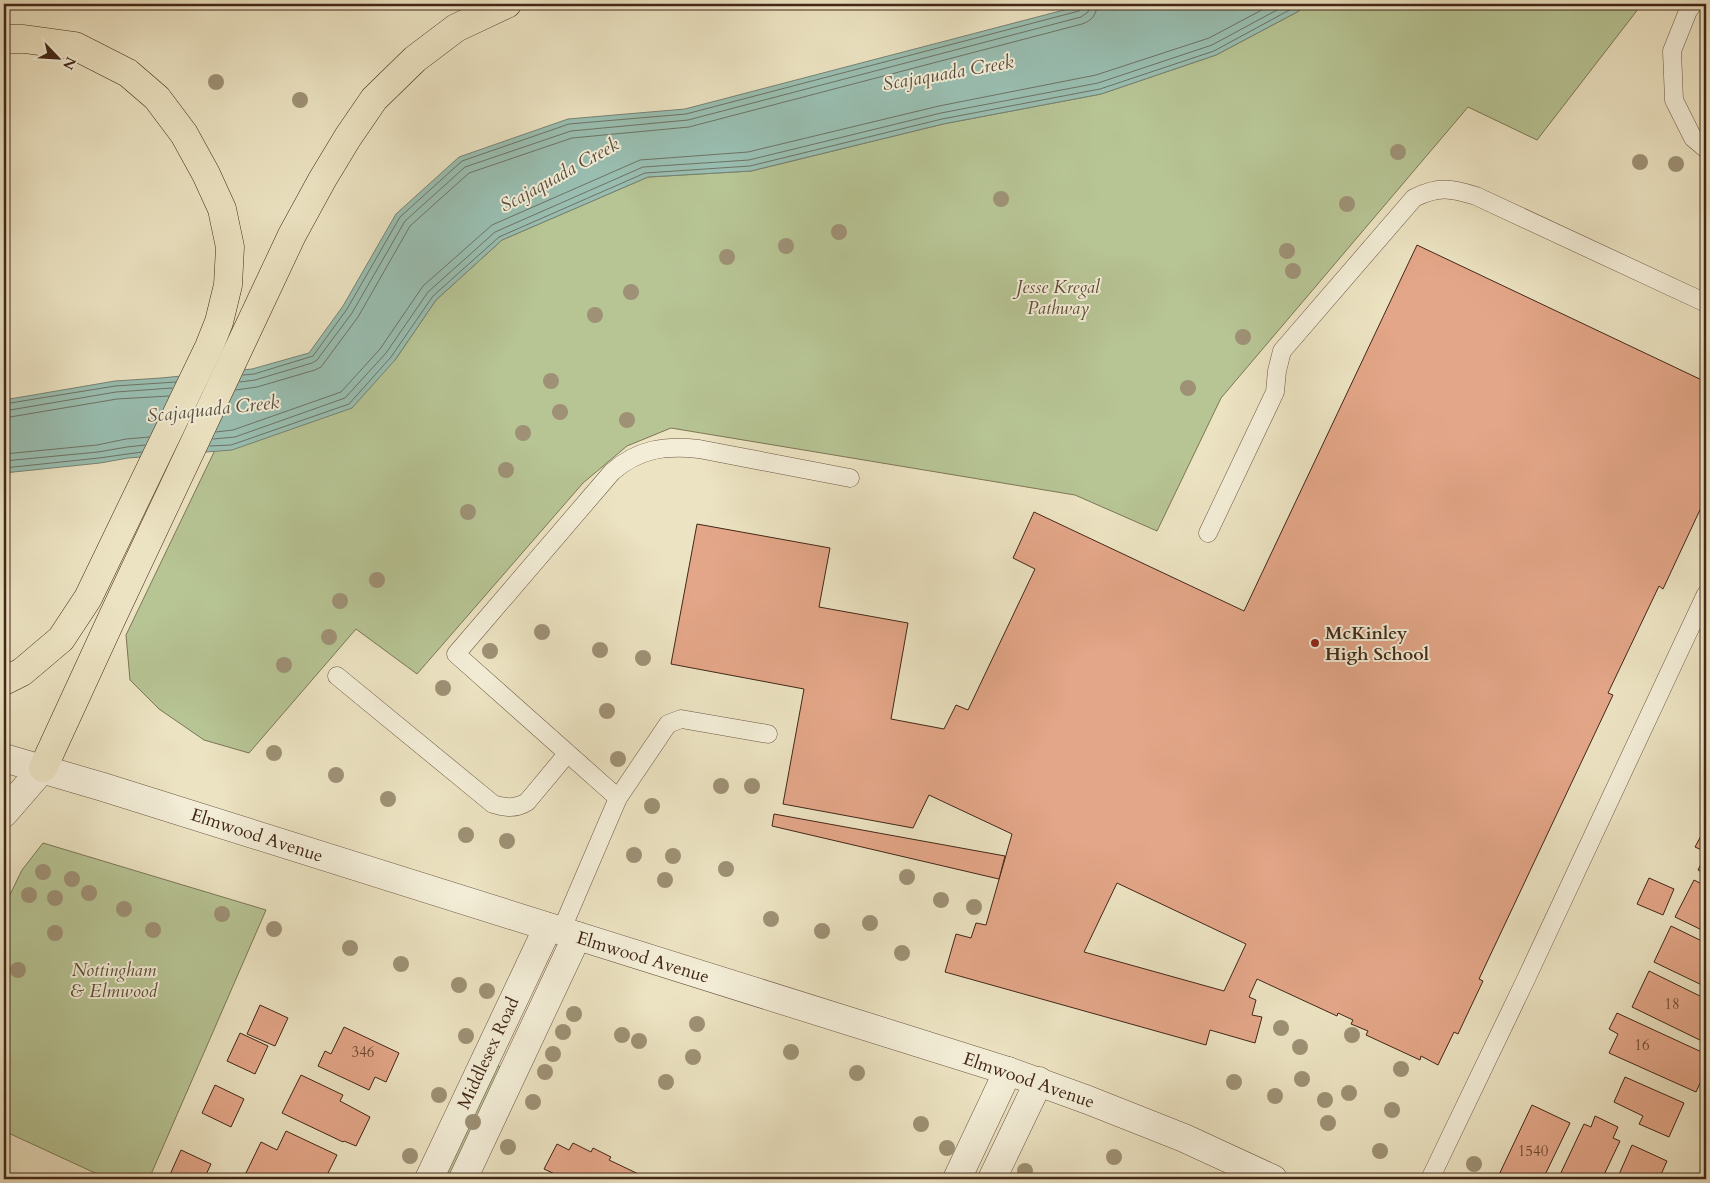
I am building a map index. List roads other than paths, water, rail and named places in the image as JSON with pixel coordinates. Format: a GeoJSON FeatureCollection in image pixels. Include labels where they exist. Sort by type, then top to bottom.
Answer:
{"type":"FeatureCollection","features":[{"type":"Feature","properties":{"kind":"highway"},"geometry":{"type":"LineString","coordinates":[[43,768],[292,235],[348,137],[374,99],[416,59],[456,28],[507,4]]}},
{"type":"Feature","properties":{"kind":"highway"},"geometry":{"type":"LineString","coordinates":[[4,39],[24,39],[75,46],[128,72],[157,98],[184,134],[206,174],[222,209],[230,247],[228,285],[219,322],[209,347],[88,598],[61,639],[22,672],[4,681]]}},
{"type":"Feature","properties":{"kind":"street","name":"Elmwood Avenue"},"geometry":{"type":"LineString","coordinates":[[4,758],[43,768],[1039,1081],[1184,1138],[1273,1179]]}},
{"type":"Feature","properties":{"kind":"street"},"geometry":{"type":"LineString","coordinates":[[4,813],[43,768]]}},
{"type":"Feature","properties":{"kind":"street","name":"Middlesex Road"},"geometry":{"type":"LineString","coordinates":[[429,1179],[562,931]]}},
{"type":"Feature","properties":{"kind":"street","name":"Middlesex Road"},"geometry":{"type":"LineString","coordinates":[[463,1179],[562,931]]}},
{"type":"Feature","properties":{"kind":"street"},"geometry":{"type":"LineString","coordinates":[[957,1179],[1008,1071]]}},
{"type":"Feature","properties":{"kind":"street"},"geometry":{"type":"LineString","coordinates":[[992,1179],[1039,1081]]}},
{"type":"Feature","properties":{"kind":"lane"},"geometry":{"type":"LineString","coordinates":[[1693,4],[1688,11],[1672,51],[1674,100],[1693,138],[1706,149]]}},
{"type":"Feature","properties":{"kind":"lane"},"geometry":{"type":"LineString","coordinates":[[1208,533],[1275,392],[1277,371],[1282,351],[1414,198],[1443,188],[1459,190],[1476,196],[1706,303]]}},
{"type":"Feature","properties":{"kind":"lane"},"geometry":{"type":"LineString","coordinates":[[618,798],[456,654],[612,472],[624,462],[636,456],[666,447],[699,448],[850,478]]}},
{"type":"Feature","properties":{"kind":"lane"},"geometry":{"type":"LineString","coordinates":[[1430,1179],[1522,988],[1706,594]]}},
{"type":"Feature","properties":{"kind":"lane"},"geometry":{"type":"LineString","coordinates":[[337,676],[493,804],[509,808],[519,807],[528,802],[567,754]]}},
{"type":"Feature","properties":{"kind":"lane"},"geometry":{"type":"LineString","coordinates":[[562,931],[618,798],[668,724],[680,720],[768,734]]}},
{"type":"Feature","properties":{"kind":"water","name":"Scajaquada Creek"},"geometry":{"type":"Polygon","coordinates":[[[1087,4],[1304,4],[1299,11],[1216,55],[1101,94],[943,124],[751,171],[648,177],[502,240],[436,300],[395,360],[352,408],[232,450],[128,458],[100,463],[4,473],[4,400],[115,381],[252,369],[309,353],[343,306],[396,214],[459,157],[568,119],[685,109],[1087,4]]]}},
{"type":"Feature","properties":{"kind":"place","name":"McKinley High School"},"geometry":{"type":"Point","coordinates":[1315,643]}},
{"type":"Feature","properties":{"kind":"park label","name":"Jesse Kregal Pathway"},"geometry":{"type":"Point","coordinates":[1058,297]}},
{"type":"Feature","properties":{"kind":"park label","name":"Nottingham & Elmwood"},"geometry":{"type":"Point","coordinates":[114,980]}}]}
